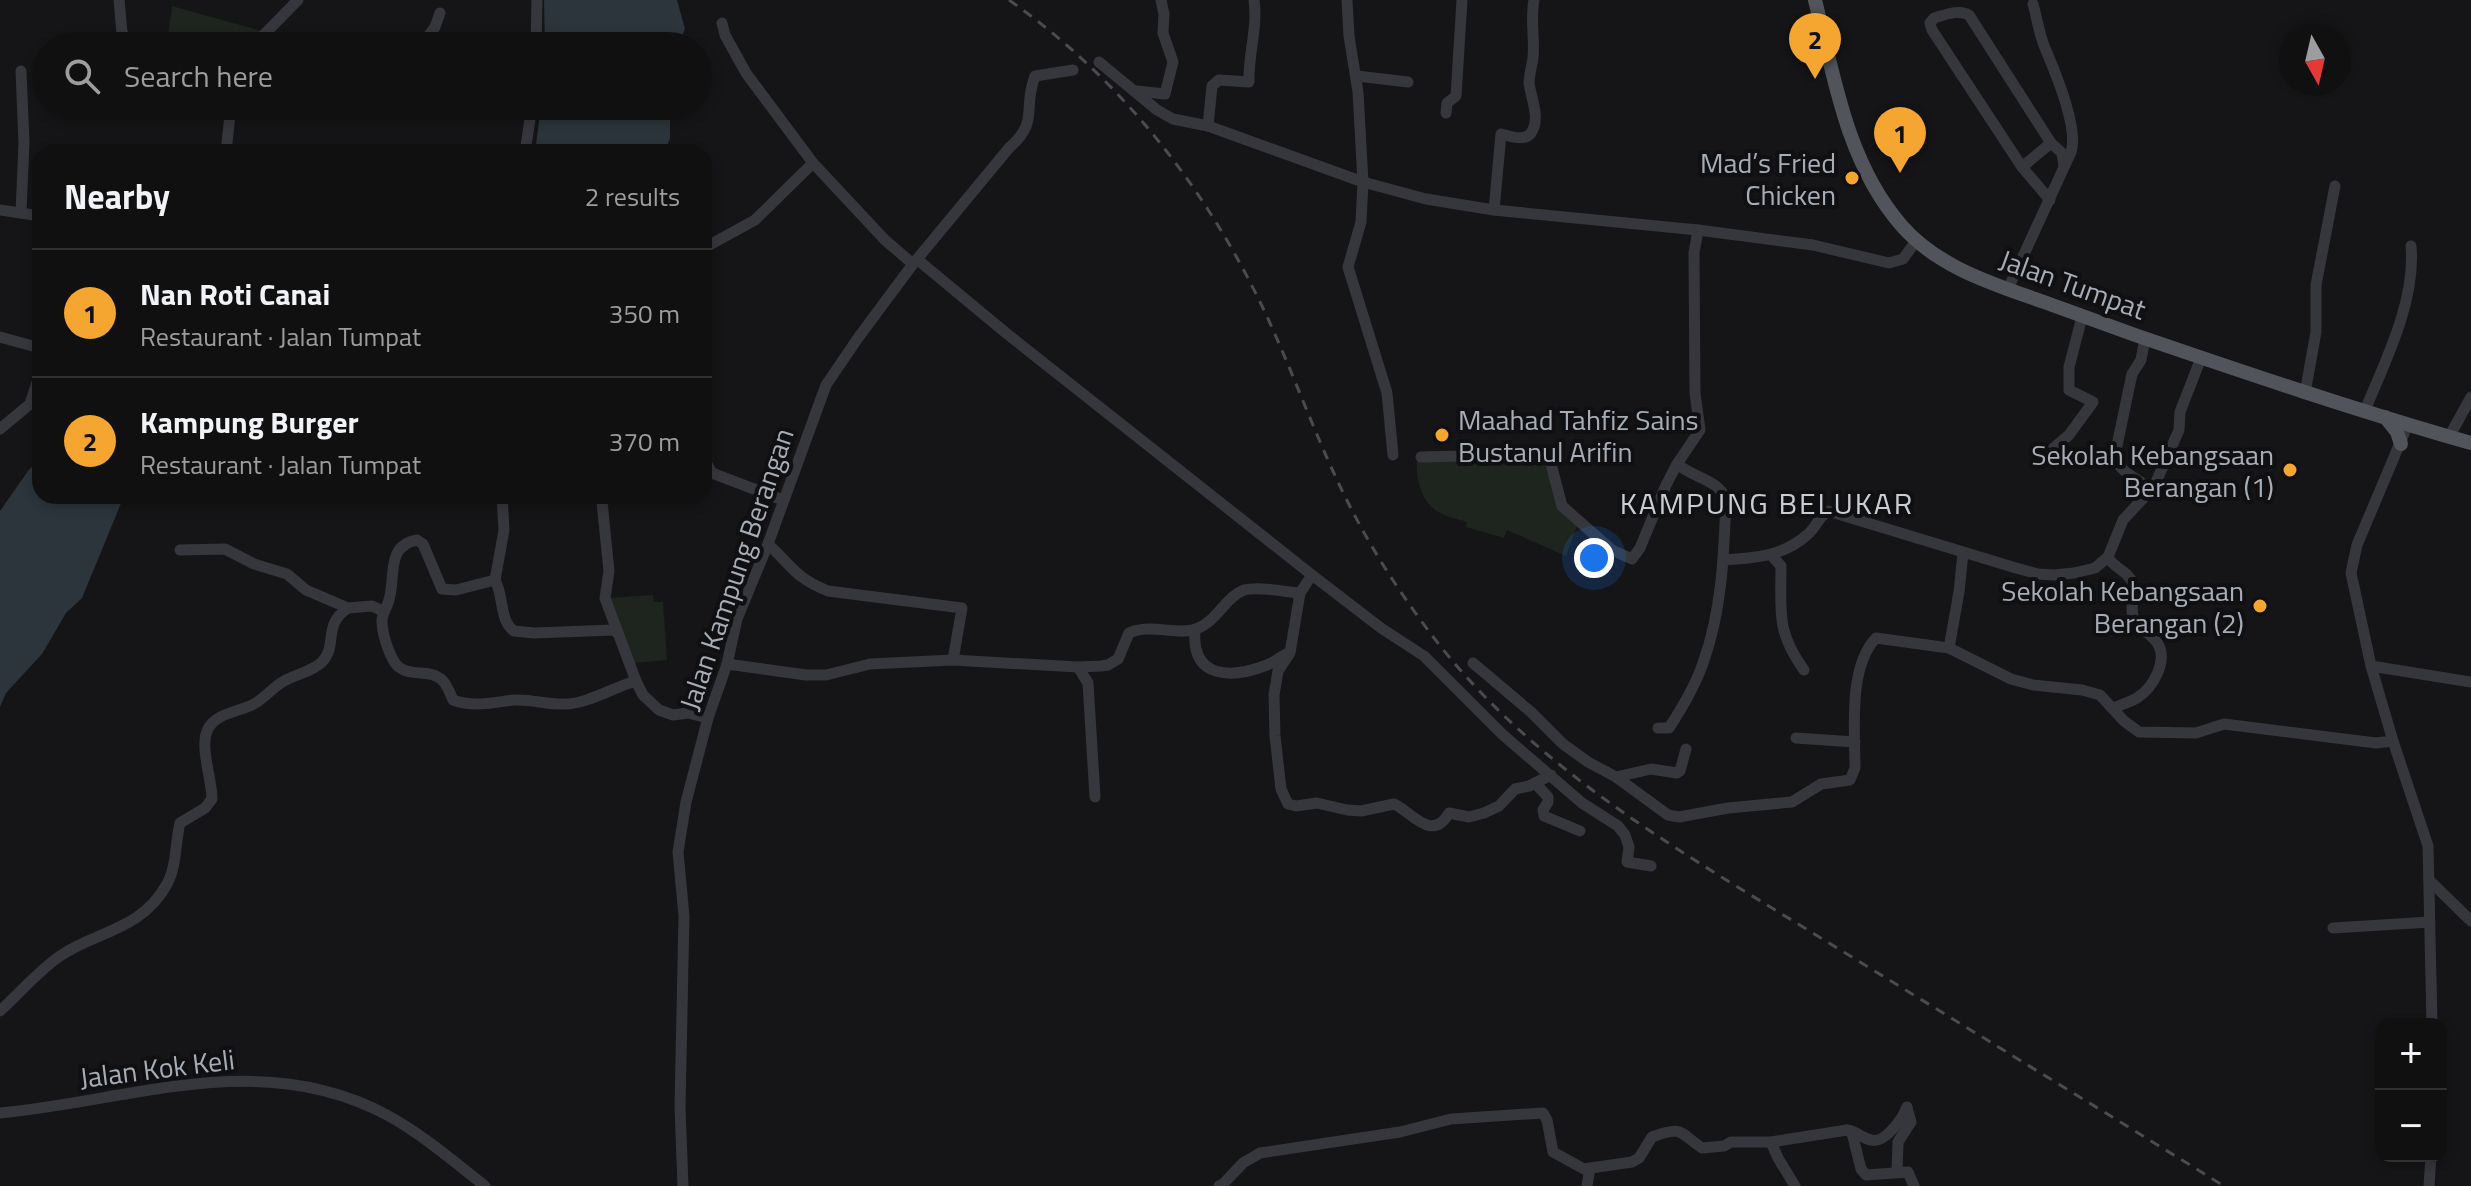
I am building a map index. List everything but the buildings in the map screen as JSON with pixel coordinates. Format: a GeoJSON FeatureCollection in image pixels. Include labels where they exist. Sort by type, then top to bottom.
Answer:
{"type":"FeatureCollection","features":[{"type":"Feature","properties":{"kind":"main road","name":"Jalan Tumpat"},"geometry":{"type":"LineString","coordinates":[[1815,0],[1844,116],[1860,158],[1880,197],[1916,241],[1954,266],[2082,317],[2305,393],[2471,443]]}},
{"type":"Feature","properties":{"kind":"main road"},"geometry":{"type":"LineString","coordinates":[[2383,415],[2397,432],[2401,444]]}},
{"type":"Feature","properties":{"kind":"street"},"geometry":{"type":"LineString","coordinates":[[119,0],[122,32]]}},
{"type":"Feature","properties":{"kind":"street"},"geometry":{"type":"LineString","coordinates":[[266,32],[298,0]]}},
{"type":"Feature","properties":{"kind":"street"},"geometry":{"type":"LineString","coordinates":[[536,32],[537,0]]}},
{"type":"Feature","properties":{"kind":"street"},"geometry":{"type":"LineString","coordinates":[[1136,91],[1165,94],[1173,62],[1163,33],[1164,7],[1161,0]]}},
{"type":"Feature","properties":{"kind":"street"},"geometry":{"type":"LineString","coordinates":[[1208,126],[1212,86],[1219,80],[1249,82],[1257,20],[1254,0]]}},
{"type":"Feature","properties":{"kind":"street"},"geometry":{"type":"LineString","coordinates":[[1347,0],[1349,36],[1357,76],[1363,182],[1361,222],[1348,267],[1387,393],[1393,455]]}},
{"type":"Feature","properties":{"kind":"street"},"geometry":{"type":"LineString","coordinates":[[1446,113],[1447,103],[1456,96],[1462,0]]}},
{"type":"Feature","properties":{"kind":"street"},"geometry":{"type":"LineString","coordinates":[[1494,210],[1501,134],[1522,138],[1529,136],[1533,130],[1535,102],[1529,81],[1533,56],[1530,28],[1534,0]]}},
{"type":"Feature","properties":{"kind":"street"},"geometry":{"type":"LineString","coordinates":[[2008,289],[2073,146],[2073,132],[2033,4]]}},
{"type":"Feature","properties":{"kind":"street"},"geometry":{"type":"LineString","coordinates":[[2050,200],[2022,167],[1932,30],[1930,23],[1934,18],[1956,12],[1969,15],[2051,143],[2062,153],[2064,167]]}},
{"type":"Feature","properties":{"kind":"street"},"geometry":{"type":"LineString","coordinates":[[431,32],[440,13]]}},
{"type":"Feature","properties":{"kind":"street"},"geometry":{"type":"LineString","coordinates":[[722,23],[725,35],[746,73],[813,163],[885,240],[1312,575],[1381,628],[1424,656],[1502,734],[1582,803],[1618,826],[1629,847],[1627,862],[1651,866]]}},
{"type":"Feature","properties":{"kind":"street"},"geometry":{"type":"LineString","coordinates":[[1099,62],[1164,115],[1208,126],[1363,182],[1426,199],[1494,210],[1813,245],[1889,263],[1903,259],[1916,241]]}},
{"type":"Feature","properties":{"kind":"street","name":"Jalan Kampung Berangan"},"geometry":{"type":"LineString","coordinates":[[683,1186],[680,1107],[684,916],[678,852],[686,802],[708,718],[727,664],[737,619],[826,385],[916,262],[1009,148],[1023,136],[1035,76],[1073,70]]}},
{"type":"Feature","properties":{"kind":"street"},"geometry":{"type":"LineString","coordinates":[[21,71],[24,143],[21,212]]}},
{"type":"Feature","properties":{"kind":"street"},"geometry":{"type":"LineString","coordinates":[[1357,76],[1408,82]]}},
{"type":"Feature","properties":{"kind":"street"},"geometry":{"type":"LineString","coordinates":[[227,144],[229,120]]}},
{"type":"Feature","properties":{"kind":"street"},"geometry":{"type":"LineString","coordinates":[[526,144],[530,120]]}},
{"type":"Feature","properties":{"kind":"street"},"geometry":{"type":"LineString","coordinates":[[2022,167],[2051,143]]}},
{"type":"Feature","properties":{"kind":"street"},"geometry":{"type":"LineString","coordinates":[[712,244],[755,220],[813,163]]}},
{"type":"Feature","properties":{"kind":"street"},"geometry":{"type":"LineString","coordinates":[[2305,393],[2316,332],[2316,285],[2335,186]]}},
{"type":"Feature","properties":{"kind":"street"},"geometry":{"type":"LineString","coordinates":[[0,210],[32,214]]}},
{"type":"Feature","properties":{"kind":"street"},"geometry":{"type":"LineString","coordinates":[[1421,457],[1542,454],[1550,460],[1562,506],[1612,550],[1632,559],[1640,548],[1677,464],[1700,430],[1695,393],[1694,253],[1698,230]]}},
{"type":"Feature","properties":{"kind":"street"},"geometry":{"type":"LineString","coordinates":[[2365,410],[2386,364],[2404,306],[2412,272],[2411,246]]}},
{"type":"Feature","properties":{"kind":"street"},"geometry":{"type":"LineString","coordinates":[[2042,458],[2069,435],[2093,402],[2069,390],[2069,367],[2082,317]]}},
{"type":"Feature","properties":{"kind":"street"},"geometry":{"type":"LineString","coordinates":[[0,337],[32,346]]}},
{"type":"Feature","properties":{"kind":"street"},"geometry":{"type":"LineString","coordinates":[[1723,560],[1772,556],[1805,537],[1822,514],[1828,511],[2038,574],[2074,573],[2095,568],[2108,557],[2123,520],[2149,492],[2145,485],[2126,474],[2118,465],[2115,455],[2132,374],[2141,360],[2145,338]]}},
{"type":"Feature","properties":{"kind":"street"},"geometry":{"type":"LineString","coordinates":[[2152,491],[2179,430],[2180,412],[2201,358]]}},
{"type":"Feature","properties":{"kind":"street"},"geometry":{"type":"LineString","coordinates":[[2449,437],[2471,397]]}},
{"type":"Feature","properties":{"kind":"street"},"geometry":{"type":"LineString","coordinates":[[0,429],[30,404],[32,398]]}},
{"type":"Feature","properties":{"kind":"street"},"geometry":{"type":"LineString","coordinates":[[2408,424],[2357,545],[2351,573],[2371,666],[2393,741],[2426,834],[2432,1018]]}},
{"type":"Feature","properties":{"kind":"street"},"geometry":{"type":"LineString","coordinates":[[1658,728],[1669,728],[1691,692],[1704,662],[1717,616],[1723,560],[1724,494],[1715,485],[1687,473],[1677,464]]}},
{"type":"Feature","properties":{"kind":"street"},"geometry":{"type":"LineString","coordinates":[[712,473],[783,500]]}},
{"type":"Feature","properties":{"kind":"street"},"geometry":{"type":"LineString","coordinates":[[502,504],[504,530],[495,580],[503,601],[506,622],[514,631],[613,630],[618,633]]}},
{"type":"Feature","properties":{"kind":"street"},"geometry":{"type":"LineString","coordinates":[[602,504],[609,571],[605,598],[636,681],[643,695],[659,710],[673,715],[688,713],[708,718]]}},
{"type":"Feature","properties":{"kind":"street"},"geometry":{"type":"LineString","coordinates":[[495,580],[456,590],[442,589],[423,544],[417,540],[403,546],[396,554],[382,622],[395,663],[405,671],[437,675],[444,681],[453,700],[466,705],[500,704],[515,700],[565,704],[636,681]]}},
{"type":"Feature","properties":{"kind":"street"},"geometry":{"type":"LineString","coordinates":[[768,544],[793,572],[828,591],[962,608],[953,660]]}},
{"type":"Feature","properties":{"kind":"street"},"geometry":{"type":"LineString","coordinates":[[180,550],[225,549],[254,564],[287,574],[306,590],[348,608],[372,606],[383,611]]}},
{"type":"Feature","properties":{"kind":"street"},"geometry":{"type":"LineString","coordinates":[[1949,648],[1963,553]]}},
{"type":"Feature","properties":{"kind":"street"},"geometry":{"type":"LineString","coordinates":[[1772,556],[1781,566],[1781,616],[1785,637],[1804,670]]}},
{"type":"Feature","properties":{"kind":"street"},"geometry":{"type":"LineString","coordinates":[[2108,557],[2110,563],[2131,579],[2132,614],[2158,644],[2162,659],[2140,696],[2114,708]]}},
{"type":"Feature","properties":{"kind":"street"},"geometry":{"type":"LineString","coordinates":[[1312,575],[1300,593],[1290,653],[1278,671],[1273,715],[1281,789],[1288,804],[1317,803],[1361,811],[1394,804],[1418,822],[1432,826],[1445,821],[1449,813],[1469,817],[1484,813],[1499,806],[1515,789],[1551,775]]}},
{"type":"Feature","properties":{"kind":"street"},"geometry":{"type":"LineString","coordinates":[[727,664],[816,675],[870,664],[953,660],[1078,667],[1113,663],[1121,654],[1129,633],[1135,630],[1195,630],[1217,617],[1235,596],[1250,589],[1300,593]]}},
{"type":"Feature","properties":{"kind":"street"},"geometry":{"type":"LineString","coordinates":[[0,1011],[58,957],[125,925],[156,899],[173,868],[180,823],[205,808],[212,799],[206,751],[207,731],[213,722],[224,715],[255,703],[282,682],[321,663],[326,657],[334,621],[348,608]]}},
{"type":"Feature","properties":{"kind":"street"},"geometry":{"type":"LineString","coordinates":[[1195,630],[1194,645],[1202,662],[1207,668],[1221,673],[1254,669],[1290,653]]}},
{"type":"Feature","properties":{"kind":"street"},"geometry":{"type":"LineString","coordinates":[[1473,663],[1563,744],[1668,815],[1679,817],[1728,808],[1792,802],[1821,784],[1850,780],[1855,768],[1857,684],[1871,643],[1876,638],[1949,648],[2011,679],[2100,695],[2139,732],[2196,733],[2224,724],[2362,741],[2393,741]]}},
{"type":"Feature","properties":{"kind":"street"},"geometry":{"type":"LineString","coordinates":[[2371,666],[2471,682]]}},
{"type":"Feature","properties":{"kind":"street"},"geometry":{"type":"LineString","coordinates":[[1078,667],[1088,683],[1095,797]]}},
{"type":"Feature","properties":{"kind":"street"},"geometry":{"type":"LineString","coordinates":[[1796,738],[1855,742]]}},
{"type":"Feature","properties":{"kind":"street"},"geometry":{"type":"LineString","coordinates":[[1616,777],[1651,769],[1677,773],[1686,749]]}},
{"type":"Feature","properties":{"kind":"street"},"geometry":{"type":"LineString","coordinates":[[1535,783],[1548,797],[1544,816],[1580,831]]}},
{"type":"Feature","properties":{"kind":"street"},"geometry":{"type":"LineString","coordinates":[[2429,880],[2471,921]]}},
{"type":"Feature","properties":{"kind":"street"},"geometry":{"type":"LineString","coordinates":[[2333,928],[2430,922]]}},
{"type":"Feature","properties":{"kind":"street","name":"Jalan Kok Keli"},"geometry":{"type":"LineString","coordinates":[[0,1113],[194,1083],[278,1081],[345,1097],[385,1114],[440,1150],[485,1186]]}},
{"type":"Feature","properties":{"kind":"street"},"geometry":{"type":"LineString","coordinates":[[1219,1186],[1243,1163],[1260,1153],[1400,1132],[1451,1119],[1538,1112],[1543,1113],[1547,1120],[1553,1152],[1578,1167],[1590,1168],[1632,1162],[1639,1158],[1652,1137],[1673,1131],[1685,1133],[1702,1148],[1724,1146],[1731,1142],[1771,1142],[1847,1130],[1857,1131],[1872,1141],[1880,1140],[1904,1115],[1907,1107],[1911,1122],[1898,1142],[1897,1172]]}},
{"type":"Feature","properties":{"kind":"street"},"geometry":{"type":"LineString","coordinates":[[1847,1130],[1852,1133],[1861,1169],[1866,1175],[1908,1172],[1914,1186]]}},
{"type":"Feature","properties":{"kind":"street"},"geometry":{"type":"LineString","coordinates":[[1771,1142],[1795,1186]]}},
{"type":"Feature","properties":{"kind":"street"},"geometry":{"type":"LineString","coordinates":[[2429,1186],[2431,1162]]}},
{"type":"Feature","properties":{"kind":"street"},"geometry":{"type":"LineString","coordinates":[[1587,1186],[1590,1168]]}},
{"type":"Feature","properties":{"kind":"shaded area"},"geometry":{"type":"Polygon","coordinates":[[[544,0],[677,0],[685,29],[684,32],[545,32],[544,0]]]}},
{"type":"Feature","properties":{"kind":"shaded area"},"geometry":{"type":"Polygon","coordinates":[[[172,6],[261,31],[260,32],[169,32],[172,6]]]}},
{"type":"Feature","properties":{"kind":"shaded area"},"geometry":{"type":"Polygon","coordinates":[[[539,120],[670,120],[668,144],[536,144],[539,120]]]}},
{"type":"Feature","properties":{"kind":"shaded area"},"geometry":{"type":"Polygon","coordinates":[[[1551,451],[1565,503],[1581,516],[1566,556],[1507,530],[1504,538],[1466,527],[1467,522],[1435,510],[1425,499],[1419,484],[1418,454],[1551,451]]]}},
{"type":"Feature","properties":{"kind":"shaded area"},"geometry":{"type":"Polygon","coordinates":[[[32,467],[32,504],[121,504],[82,598],[66,613],[42,654],[6,693],[0,707],[0,511],[32,467]]]}},
{"type":"Feature","properties":{"kind":"shaded area"},"geometry":{"type":"Polygon","coordinates":[[[653,595],[654,602],[663,602],[667,660],[632,663],[608,598],[653,595]]]}},
{"type":"Feature","properties":{"kind":"railway"},"geometry":{"type":"LineString","coordinates":[[1009,0],[1047,28],[1116,92],[1177,164],[1204,203],[1265,312],[1327,459],[1364,533],[1417,616],[1482,694],[1573,775],[1673,846],[2224,1186]]}},
{"type":"Feature","properties":{"kind":"place","name":"Kampung Burger"},"geometry":{"type":"Point","coordinates":[1815,79]}},
{"type":"Feature","properties":{"kind":"place","name":"Nan Roti Canai"},"geometry":{"type":"Point","coordinates":[1900,173]}},
{"type":"Feature","properties":{"kind":"place","name":"Mad’s Fried Chicken"},"geometry":{"type":"Point","coordinates":[1852,178]}},
{"type":"Feature","properties":{"kind":"place","name":"Maahad Tahfiz Sains Bustanul Arifin"},"geometry":{"type":"Point","coordinates":[1442,435]}},
{"type":"Feature","properties":{"kind":"place","name":"Sekolah Kebangsaan Berangan (1)"},"geometry":{"type":"Point","coordinates":[2290,470]}},
{"type":"Feature","properties":{"kind":"place","name":"Sekolah Kebangsaan Berangan (2)"},"geometry":{"type":"Point","coordinates":[2260,606]}},
{"type":"Feature","properties":{"kind":"district","name":"KAMPUNG BELUKAR"},"geometry":{"type":"Point","coordinates":[1767,503]}}]}
